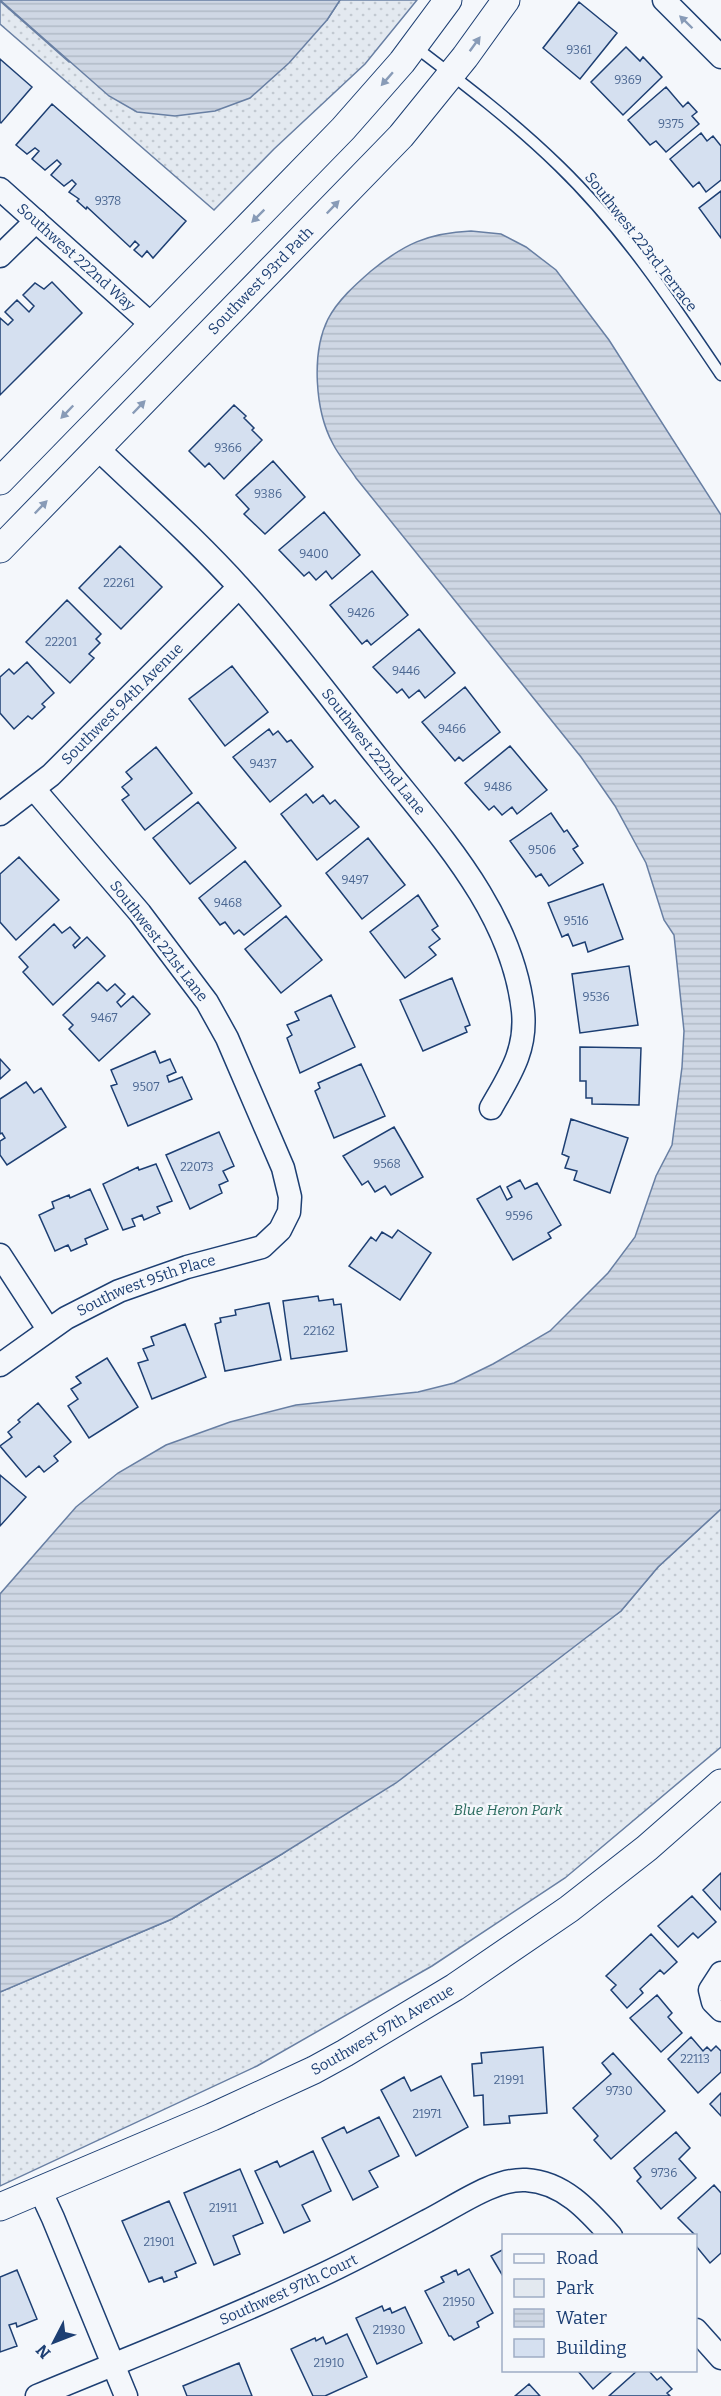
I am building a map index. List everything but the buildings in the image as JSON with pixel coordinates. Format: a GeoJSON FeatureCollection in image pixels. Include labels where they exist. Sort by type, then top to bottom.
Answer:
{"type":"FeatureCollection","features":[{"type":"Feature","properties":{"kind":"street"},"geometry":{"type":"LineString","coordinates":[[0,481],[342,129],[414,46],[448,0]]}},
{"type":"Feature","properties":{"kind":"street","name":"Southwest 93rd Path"},"geometry":{"type":"LineString","coordinates":[[0,549],[370,169],[452,75],[506,0]]}},
{"type":"Feature","properties":{"kind":"street"},"geometry":{"type":"LineString","coordinates":[[664,0],[717,42]]}},
{"type":"Feature","properties":{"kind":"street","name":"Southwest 222nd Way"},"geometry":{"type":"LineString","coordinates":[[0,189],[152,325]]}},
{"type":"Feature","properties":{"kind":"street"},"geometry":{"type":"LineString","coordinates":[[0,256],[36,221]]}},
{"type":"Feature","properties":{"kind":"street","name":"Southwest 222nd Lane"},"geometry":{"type":"LineString","coordinates":[[98,448],[239,587],[276,628],[467,872],[500,931],[518,984],[523,1012],[523,1036],[518,1060],[491,1108]]}},
{"type":"Feature","properties":{"kind":"street","name":"Southwest 94th Avenue"},"geometry":{"type":"LineString","coordinates":[[0,814],[34,789],[108,720],[239,587]]}},
{"type":"Feature","properties":{"kind":"street","name":"Southwest 221st Lane"},"geometry":{"type":"LineString","coordinates":[[34,789],[140,913],[207,1002],[227,1038],[283,1168],[290,1191],[289,1212]]}},
{"type":"Feature","properties":{"kind":"street","name":"Southwest 95th Place"},"geometry":{"type":"LineString","coordinates":[[0,1365],[48,1329],[91,1304],[141,1282],[262,1247],[277,1234],[289,1212]]}},
{"type":"Feature","properties":{"kind":"street"},"geometry":{"type":"LineString","coordinates":[[0,1256],[48,1329]]}},
{"type":"Feature","properties":{"kind":"street","name":"Southwest 97th Avenue"},"geometry":{"type":"LineString","coordinates":[[0,2206],[174,2134],[304,2075],[424,2005],[494,1961],[607,1882],[721,1783]]}},
{"type":"Feature","properties":{"kind":"street"},"geometry":{"type":"LineString","coordinates":[[721,1973],[710,1990],[713,2002],[721,2010]]}},
{"type":"Feature","properties":{"kind":"street","name":"Southwest 97th Court"},"geometry":{"type":"LineString","coordinates":[[37,2396],[320,2276],[496,2186],[525,2180],[552,2186],[577,2201],[610,2234]]}},
{"type":"Feature","properties":{"kind":"street"},"geometry":{"type":"LineString","coordinates":[[40,2190],[126,2396]]}},
{"type":"Feature","properties":{"kind":"street"},"geometry":{"type":"LineString","coordinates":[[697,2331],[721,2358]]}},
{"type":"Feature","properties":{"kind":"lane","name":"Southwest 223rd Terrace"},"geometry":{"type":"LineString","coordinates":[[414,46],[543,151],[580,189],[659,285],[721,375]]}},
{"type":"Feature","properties":{"kind":"green space"},"geometry":{"type":"Polygon","coordinates":[[[340,0],[417,0],[365,64],[274,149],[214,210],[0,24],[0,1],[69,62],[327,20],[340,0]]]}},
{"type":"Feature","properties":{"kind":"green space","name":"Blue Heron Park"},"geometry":{"type":"Polygon","coordinates":[[[721,1509],[721,1747],[565,1878],[432,1966],[257,2066],[0,2186],[0,1992],[172,1919],[282,1854],[621,1611],[658,1567],[721,1509]]]}},
{"type":"Feature","properties":{"kind":"water"},"geometry":{"type":"Polygon","coordinates":[[[0,0],[340,0],[327,20],[289,63],[250,98],[215,111],[175,116],[137,112],[109,96],[0,0]]]}},
{"type":"Feature","properties":{"kind":"water"},"geometry":{"type":"Polygon","coordinates":[[[471,231],[501,234],[526,247],[556,270],[609,340],[721,515],[721,1509],[658,1567],[621,1611],[396,1783],[172,1919],[0,1992],[0,1594],[76,1507],[118,1473],[166,1445],[230,1422],[296,1405],[418,1392],[454,1383],[493,1364],[550,1331],[608,1273],[635,1237],[656,1176],[672,1145],[684,1031],[674,935],[664,920],[646,863],[615,806],[581,757],[356,478],[333,444],[322,415],[317,382],[319,348],[328,319],[337,305],[371,271],[406,247],[429,237],[471,231]]]}}]}
